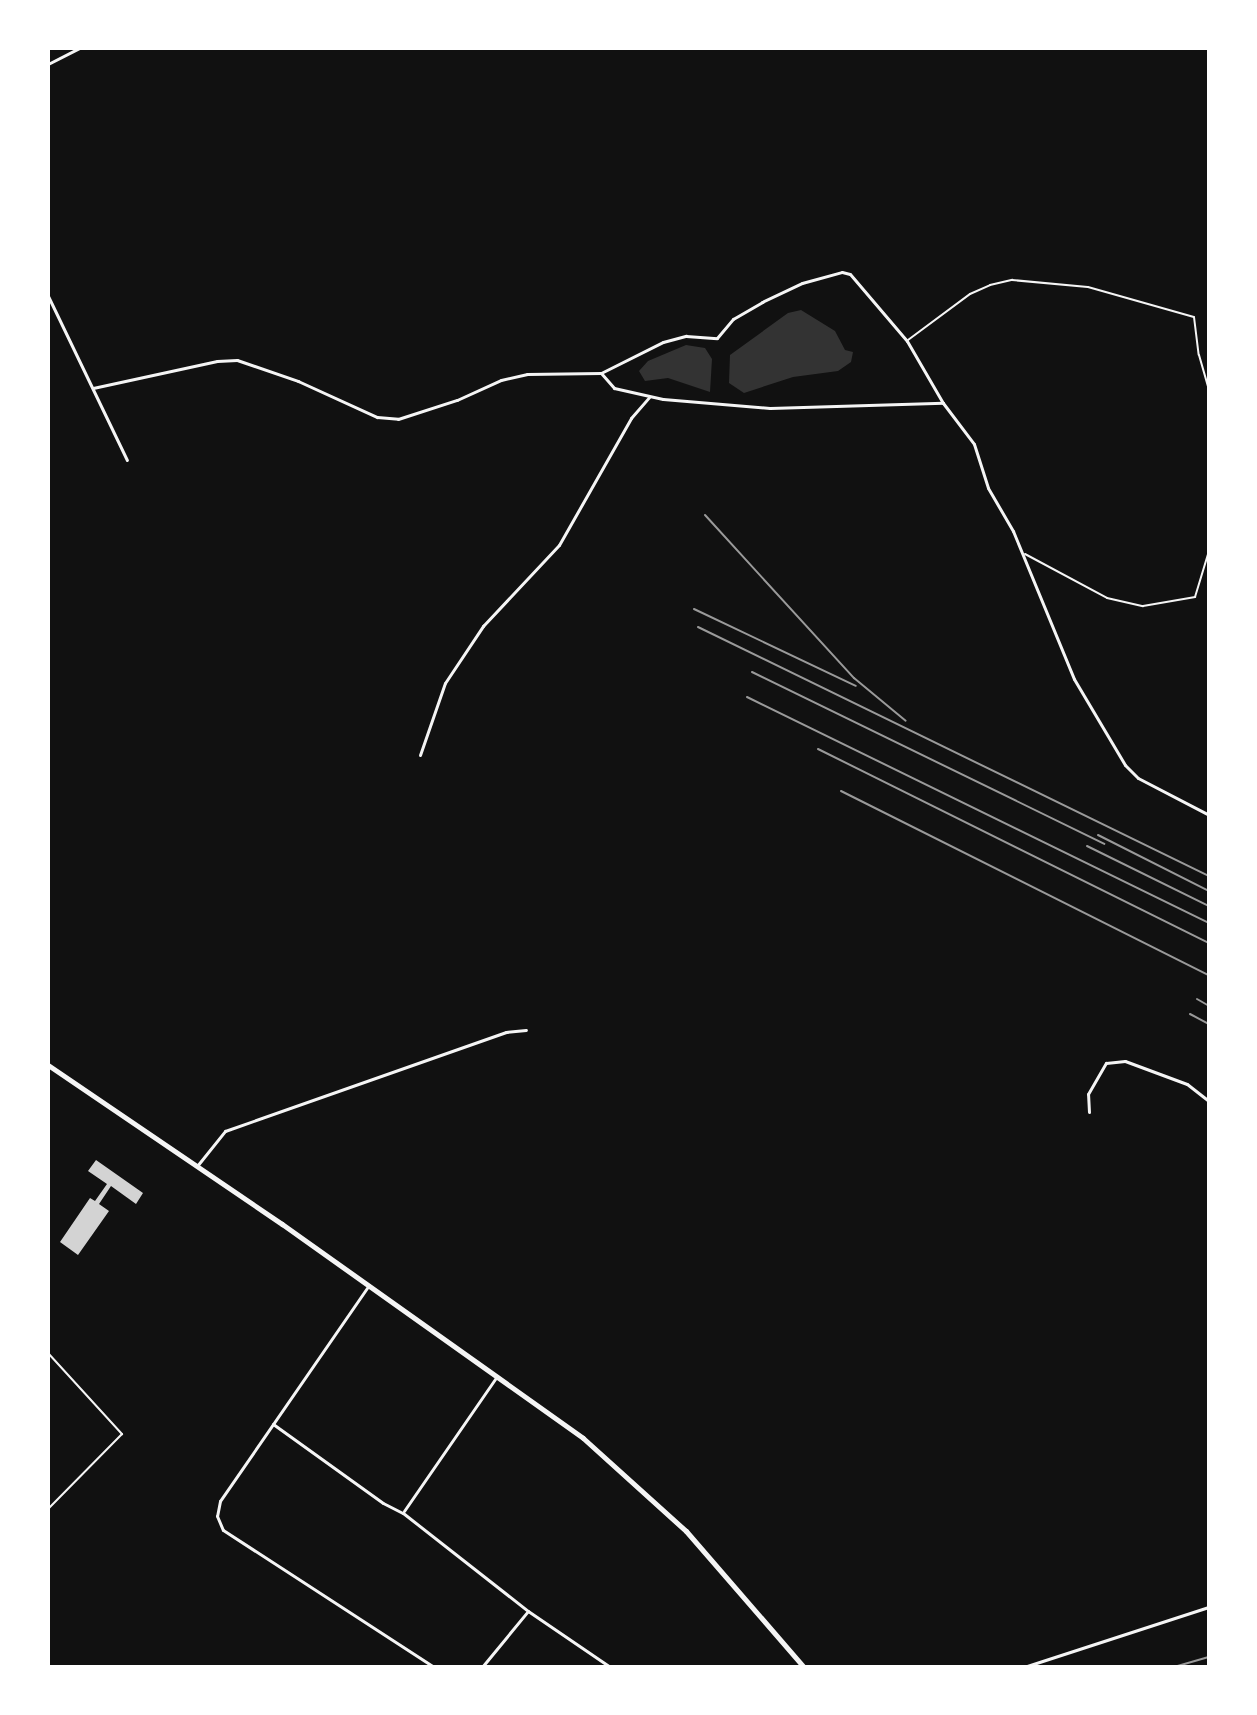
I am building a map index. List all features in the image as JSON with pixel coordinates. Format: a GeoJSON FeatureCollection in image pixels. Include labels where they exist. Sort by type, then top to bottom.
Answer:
{"type":"FeatureCollection","features":[{"type":"Feature","properties":{"kind":"main road"},"geometry":{"type":"LineString","coordinates":[[48,1065],[369,1285],[583,1438],[668,1514],[804,1667]]}},
{"type":"Feature","properties":{"kind":"street"},"geometry":{"type":"LineString","coordinates":[[48,64],[80,48]]}},
{"type":"Feature","properties":{"kind":"street"},"geometry":{"type":"LineString","coordinates":[[93,388],[217,361],[237,360],[298,381],[377,417],[398,419],[457,400],[501,380],[527,374],[601,373],[663,342],[686,336],[717,338],[733,319],[802,283],[842,272],[856,277],[907,341],[943,403],[974,444],[988,488],[1022,552],[1074,679],[1125,765],[1138,778],[1209,815]]}},
{"type":"Feature","properties":{"kind":"street"},"geometry":{"type":"LineString","coordinates":[[48,296],[127,460]]}},
{"type":"Feature","properties":{"kind":"street"},"geometry":{"type":"LineString","coordinates":[[601,373],[614,388],[649,397],[770,408],[943,403]]}},
{"type":"Feature","properties":{"kind":"street"},"geometry":{"type":"LineString","coordinates":[[420,755],[431,714],[465,652],[504,601],[550,558],[631,418],[649,397]]}},
{"type":"Feature","properties":{"kind":"street"},"geometry":{"type":"LineString","coordinates":[[197,1166],[225,1131],[506,1032],[526,1030]]}},
{"type":"Feature","properties":{"kind":"street"},"geometry":{"type":"LineString","coordinates":[[1089,1112],[1088,1094],[1106,1063],[1125,1061],[1187,1084],[1209,1101]]}},
{"type":"Feature","properties":{"kind":"street"},"geometry":{"type":"LineString","coordinates":[[369,1285],[220,1501],[217,1516],[223,1530],[434,1667]]}},
{"type":"Feature","properties":{"kind":"street"},"geometry":{"type":"LineString","coordinates":[[403,1513],[497,1376]]}},
{"type":"Feature","properties":{"kind":"street"},"geometry":{"type":"LineString","coordinates":[[273,1424],[383,1503],[403,1513],[528,1611],[610,1667]]}},
{"type":"Feature","properties":{"kind":"street"},"geometry":{"type":"LineString","coordinates":[[1024,1667],[1209,1607]]}},
{"type":"Feature","properties":{"kind":"street"},"geometry":{"type":"LineString","coordinates":[[482,1667],[528,1611]]}},
{"type":"Feature","properties":{"kind":"lane"},"geometry":{"type":"LineString","coordinates":[[907,341],[970,294],[990,285],[1012,280],[1088,287],[1194,317],[1199,355],[1209,390]]}},
{"type":"Feature","properties":{"kind":"lane"},"geometry":{"type":"LineString","coordinates":[[1022,552],[1107,598],[1143,606],[1195,597],[1209,551]]}},
{"type":"Feature","properties":{"kind":"path"},"geometry":{"type":"LineString","coordinates":[[48,1353],[122,1434],[48,1509]]}},
{"type":"Feature","properties":{"kind":"shaded area"},"geometry":{"type":"Polygon","coordinates":[[[801,310],[835,331],[845,350],[853,352],[851,362],[838,371],[793,377],[744,393],[729,383],[730,355],[788,313],[801,310]]]}},
{"type":"Feature","properties":{"kind":"shaded area"},"geometry":{"type":"Polygon","coordinates":[[[686,345],[705,348],[712,359],[710,392],[668,378],[645,381],[639,371],[648,361],[686,345]]]}},
{"type":"Feature","properties":{"kind":"building"},"geometry":{"type":"Polygon","coordinates":[[[96,1160],[143,1193],[136,1204],[111,1186],[99,1204],[109,1211],[78,1255],[60,1242],[90,1198],[95,1201],[107,1184],[88,1171],[96,1160]]]}},
{"type":"Feature","properties":{"kind":"railway"},"geometry":{"type":"LineString","coordinates":[[705,515],[854,678],[906,721]]}},
{"type":"Feature","properties":{"kind":"railway"},"geometry":{"type":"LineString","coordinates":[[694,609],[856,686]]}},
{"type":"Feature","properties":{"kind":"railway"},"geometry":{"type":"LineString","coordinates":[[698,627],[1209,876]]}},
{"type":"Feature","properties":{"kind":"railway"},"geometry":{"type":"LineString","coordinates":[[752,672],[1104,844]]}},
{"type":"Feature","properties":{"kind":"railway"},"geometry":{"type":"LineString","coordinates":[[747,697],[1209,923]]}},
{"type":"Feature","properties":{"kind":"railway"},"geometry":{"type":"LineString","coordinates":[[818,749],[1209,943]]}},
{"type":"Feature","properties":{"kind":"railway"},"geometry":{"type":"LineString","coordinates":[[841,791],[1209,975]]}},
{"type":"Feature","properties":{"kind":"railway"},"geometry":{"type":"LineString","coordinates":[[1098,835],[1209,891]]}},
{"type":"Feature","properties":{"kind":"railway"},"geometry":{"type":"LineString","coordinates":[[1087,846],[1209,906]]}},
{"type":"Feature","properties":{"kind":"railway"},"geometry":{"type":"LineString","coordinates":[[1197,999],[1209,1006]]}},
{"type":"Feature","properties":{"kind":"railway"},"geometry":{"type":"LineString","coordinates":[[1190,1014],[1209,1024]]}},
{"type":"Feature","properties":{"kind":"railway"},"geometry":{"type":"LineString","coordinates":[[1174,1667],[1209,1657]]}}]}
